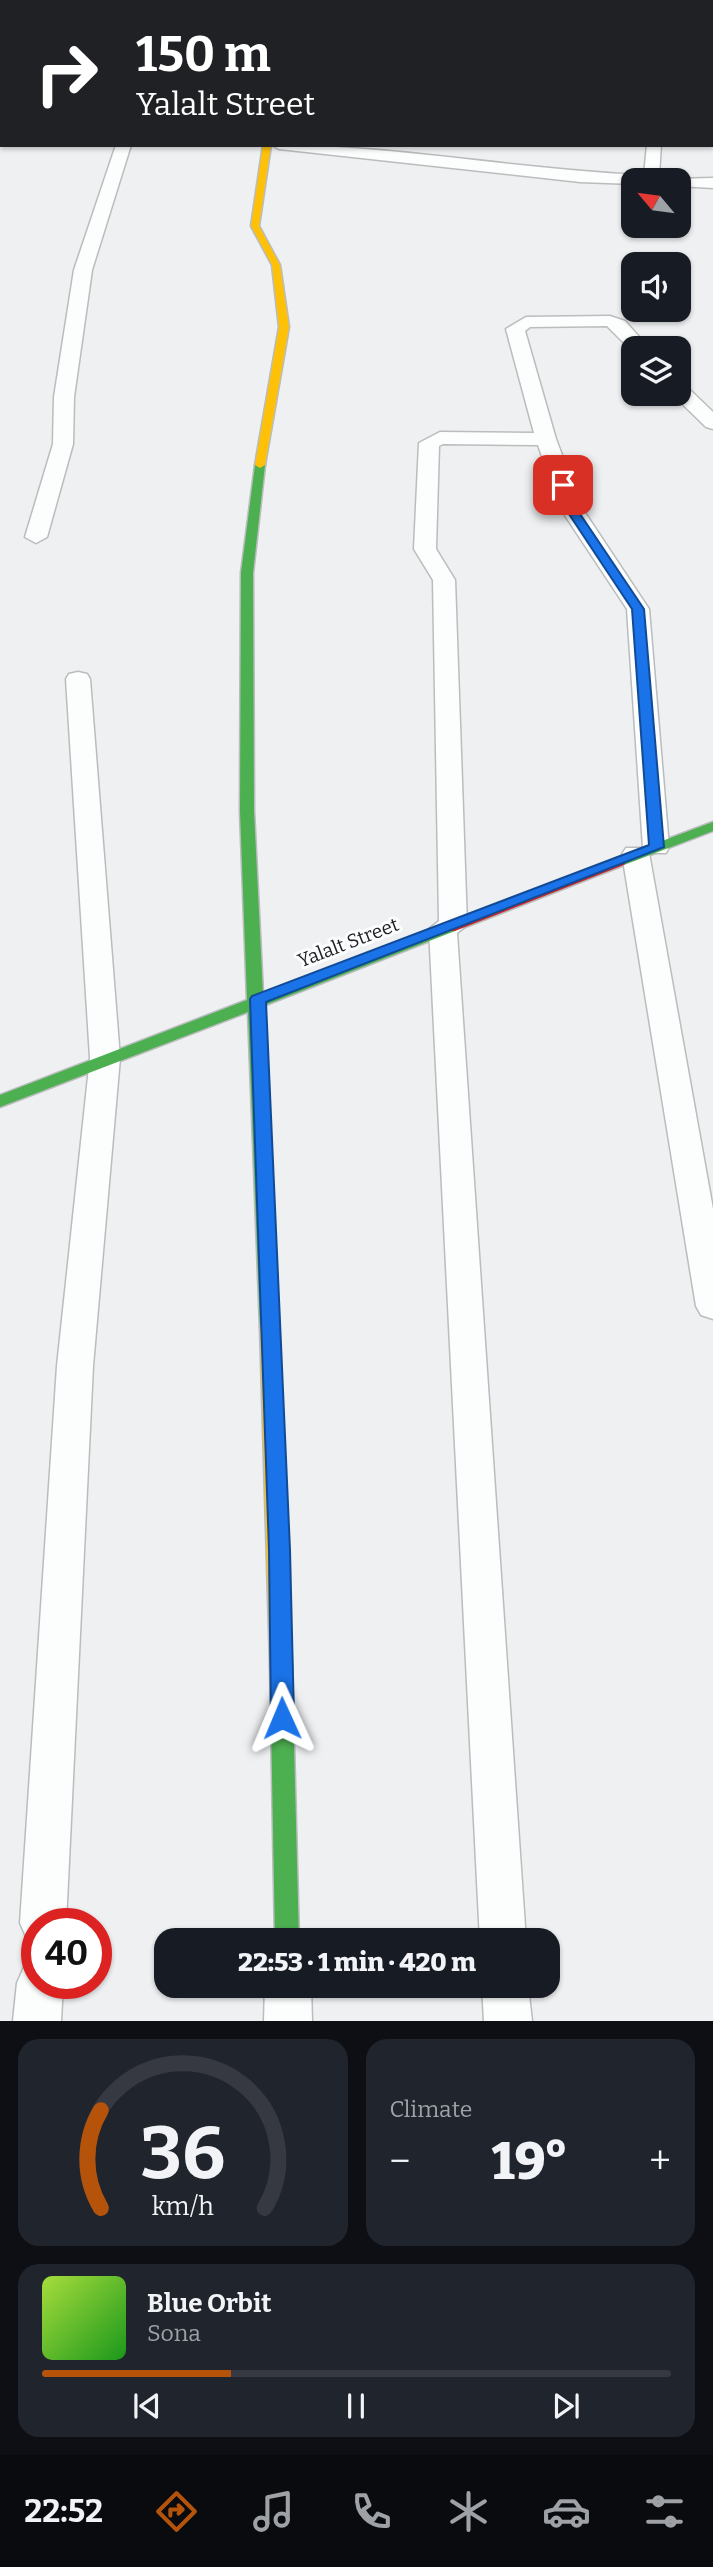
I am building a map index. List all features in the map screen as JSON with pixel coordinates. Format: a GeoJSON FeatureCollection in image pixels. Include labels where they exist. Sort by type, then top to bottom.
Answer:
{"type":"FeatureCollection","features":[{"type":"Feature","properties":{"kind":"street"},"geometry":{"type":"LineString","coordinates":[[36,537],[63,444],[64,397],[83,270],[123,147]]}},
{"type":"Feature","properties":{"kind":"street"},"geometry":{"type":"LineString","coordinates":[[267,147],[255,226],[276,265],[284,327],[265,426],[247,573],[247,811],[258,999],[279,1550],[287,1928]]}},
{"type":"Feature","properties":{"kind":"street"},"geometry":{"type":"LineString","coordinates":[[299,147],[580,177],[621,178]]}},
{"type":"Feature","properties":{"kind":"street"},"geometry":{"type":"LineString","coordinates":[[441,163],[447,147]]}},
{"type":"Feature","properties":{"kind":"street"},"geometry":{"type":"LineString","coordinates":[[652,168],[654,147]]}},
{"type":"Feature","properties":{"kind":"street"},"geometry":{"type":"LineString","coordinates":[[691,182],[713,183]]}},
{"type":"Feature","properties":{"kind":"street"},"geometry":{"type":"LineString","coordinates":[[629,336],[619,325],[610,321],[538,321],[517,325],[515,329],[546,439],[571,508],[638,609],[646,851],[713,1306]]}},
{"type":"Feature","properties":{"kind":"street"},"geometry":{"type":"LineString","coordinates":[[691,402],[713,423]]}},
{"type":"Feature","properties":{"kind":"street"},"geometry":{"type":"LineString","coordinates":[[501,1928],[448,927],[444,580],[425,549],[429,443],[440,438],[546,439]]}},
{"type":"Feature","properties":{"kind":"street"},"geometry":{"type":"LineString","coordinates":[[44,1908],[75,1366],[105,1058],[78,679]]}},
{"type":"Feature","properties":{"kind":"street","name":"Yalalt Street"},"geometry":{"type":"LineString","coordinates":[[0,1101],[105,1058],[713,826]]}},
{"type":"Feature","properties":{"kind":"street"},"geometry":{"type":"LineString","coordinates":[[288,1998],[288,2021]]}},
{"type":"Feature","properties":{"kind":"street"},"geometry":{"type":"LineString","coordinates":[[506,1998],[508,2021]]}},
{"type":"Feature","properties":{"kind":"street"},"geometry":{"type":"LineString","coordinates":[[37,2021],[39,1999]]}},
{"type":"Feature","properties":{"kind":"traffic: fast"},"geometry":{"type":"LineString","coordinates":[[260,465],[247,573],[247,811],[269,1327]]}},
{"type":"Feature","properties":{"kind":"traffic: fast"},"geometry":{"type":"LineString","coordinates":[[619,862],[713,826]]}},
{"type":"Feature","properties":{"kind":"traffic: fast"},"geometry":{"type":"LineString","coordinates":[[0,1101],[450,928]]}},
{"type":"Feature","properties":{"kind":"traffic: fast"},"geometry":{"type":"LineString","coordinates":[[281,1665],[287,1928]]}},
{"type":"Feature","properties":{"kind":"traffic: slow"},"geometry":{"type":"LineString","coordinates":[[260,465],[284,327],[276,265],[255,226],[267,147]]}},
{"type":"Feature","properties":{"kind":"traffic: slow"},"geometry":{"type":"LineString","coordinates":[[269,1327],[281,1665]]}},
{"type":"Feature","properties":{"kind":"traffic: jam"},"geometry":{"type":"LineString","coordinates":[[450,928],[619,862]]}},
{"type":"Feature","properties":{"kind":"route"},"geometry":{"type":"LineString","coordinates":[[282,1718],[279,1550],[258,999],[656,847],[638,609],[571,508],[563,485]]}}]}
